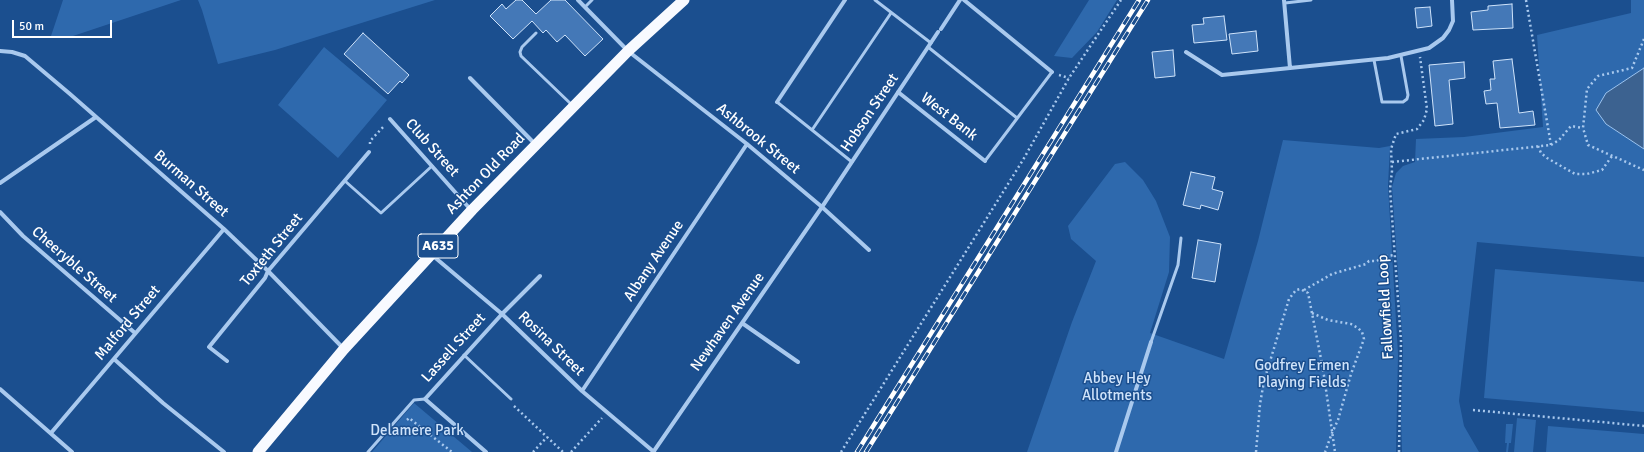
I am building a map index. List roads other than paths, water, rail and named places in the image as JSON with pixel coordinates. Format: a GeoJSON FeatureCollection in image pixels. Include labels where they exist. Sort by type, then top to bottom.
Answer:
{"type":"FeatureCollection","features":[{"type":"Feature","properties":{"kind":"highway","name":"Ashton Old Road"},"geometry":{"type":"LineString","coordinates":[[262,451],[344,349],[431,253],[628,51],[684,0]]}},
{"type":"Feature","properties":{"kind":"street","name":"Ashbrook Street"},"geometry":{"type":"LineString","coordinates":[[578,0],[628,51],[747,144],[822,207],[869,250]]}},
{"type":"Feature","properties":{"kind":"street"},"geometry":{"type":"LineString","coordinates":[[777,102],[845,0]]}},
{"type":"Feature","properties":{"kind":"street","name":"Hobson Street"},"geometry":{"type":"LineString","coordinates":[[822,207],[960,0]]}},
{"type":"Feature","properties":{"kind":"street"},"geometry":{"type":"LineString","coordinates":[[964,0],[1052,72]]}},
{"type":"Feature","properties":{"kind":"street"},"geometry":{"type":"LineString","coordinates":[[1186,52],[1222,75],[1401,56],[1429,48],[1444,38],[1453,21],[1452,0]]}},
{"type":"Feature","properties":{"kind":"street"},"geometry":{"type":"LineString","coordinates":[[1284,1],[1290,68]]}},
{"type":"Feature","properties":{"kind":"street","name":"Burman Street"},"geometry":{"type":"LineString","coordinates":[[0,51],[12,52],[25,56],[96,117],[224,229],[268,271],[344,349]]}},
{"type":"Feature","properties":{"kind":"street"},"geometry":{"type":"LineString","coordinates":[[470,78],[536,144]]}},
{"type":"Feature","properties":{"kind":"street","name":"West Bank"},"geometry":{"type":"LineString","coordinates":[[898,92],[985,161]]}},
{"type":"Feature","properties":{"kind":"street"},"geometry":{"type":"LineString","coordinates":[[0,184],[96,117]]}},
{"type":"Feature","properties":{"kind":"street","name":"Club Street"},"geometry":{"type":"LineString","coordinates":[[390,119],[472,210]]}},
{"type":"Feature","properties":{"kind":"street","name":"Albany Avenue"},"geometry":{"type":"LineString","coordinates":[[582,391],[747,144]]}},
{"type":"Feature","properties":{"kind":"street","name":"Toxteth Street"},"geometry":{"type":"LineString","coordinates":[[226,361],[209,347],[265,278],[268,271],[369,152]]}},
{"type":"Feature","properties":{"kind":"street","name":"Newhaven Avenue"},"geometry":{"type":"LineString","coordinates":[[654,451],[822,207]]}},
{"type":"Feature","properties":{"kind":"street","name":"Cheeryble Street"},"geometry":{"type":"LineString","coordinates":[[0,212],[23,236],[136,333]]}},
{"type":"Feature","properties":{"kind":"street","name":"Malford Street"},"geometry":{"type":"LineString","coordinates":[[51,433],[224,229]]}},
{"type":"Feature","properties":{"kind":"street","name":"Rosina Street"},"geometry":{"type":"LineString","coordinates":[[431,253],[502,314],[582,391],[654,451]]}},
{"type":"Feature","properties":{"kind":"street","name":"Lassell Street"},"geometry":{"type":"LineString","coordinates":[[425,399],[502,314],[540,276]]}},
{"type":"Feature","properties":{"kind":"street"},"geometry":{"type":"LineString","coordinates":[[742,324],[798,362]]}},
{"type":"Feature","properties":{"kind":"street"},"geometry":{"type":"LineString","coordinates":[[1116,452],[1151,342]]}},
{"type":"Feature","properties":{"kind":"street"},"geometry":{"type":"LineString","coordinates":[[114,359],[163,403],[224,452]]}},
{"type":"Feature","properties":{"kind":"street"},"geometry":{"type":"LineString","coordinates":[[0,389],[72,452]]}},
{"type":"Feature","properties":{"kind":"street"},"geometry":{"type":"LineString","coordinates":[[425,399],[486,452]]}},
{"type":"Feature","properties":{"kind":"lane"},"geometry":{"type":"LineString","coordinates":[[585,7],[592,0]]}},
{"type":"Feature","properties":{"kind":"lane"},"geometry":{"type":"LineString","coordinates":[[875,0],[931,43]]}},
{"type":"Feature","properties":{"kind":"lane"},"geometry":{"type":"LineString","coordinates":[[1284,1],[1311,0]]}},
{"type":"Feature","properties":{"kind":"lane"},"geometry":{"type":"LineString","coordinates":[[812,130],[891,13]]}},
{"type":"Feature","properties":{"kind":"lane"},"geometry":{"type":"LineString","coordinates":[[536,34],[522,47],[520,52],[521,56],[573,106]]}},
{"type":"Feature","properties":{"kind":"lane"},"geometry":{"type":"LineString","coordinates":[[928,48],[1017,118]]}},
{"type":"Feature","properties":{"kind":"lane"},"geometry":{"type":"LineString","coordinates":[[1374,60],[1382,102],[1403,102],[1407,99],[1408,95],[1401,56]]}},
{"type":"Feature","properties":{"kind":"lane"},"geometry":{"type":"LineString","coordinates":[[985,161],[1052,72]]}},
{"type":"Feature","properties":{"kind":"lane"},"geometry":{"type":"LineString","coordinates":[[777,102],[852,162]]}},
{"type":"Feature","properties":{"kind":"lane"},"geometry":{"type":"LineString","coordinates":[[345,181],[381,214],[432,166]]}},
{"type":"Feature","properties":{"kind":"lane"},"geometry":{"type":"LineString","coordinates":[[1151,342],[1178,265],[1181,238]]}},
{"type":"Feature","properties":{"kind":"lane"},"geometry":{"type":"LineString","coordinates":[[464,355],[511,399]]}},
{"type":"Feature","properties":{"kind":"lane"},"geometry":{"type":"LineString","coordinates":[[368,452],[414,400],[425,399]]}},
{"type":"Feature","properties":{"kind":"railway"},"geometry":{"type":"LineString","coordinates":[[857,452],[1139,0]]}},
{"type":"Feature","properties":{"kind":"railway"},"geometry":{"type":"LineString","coordinates":[[866,452],[1148,0]]}},
{"type":"Feature","properties":{"kind":"park label","name":"Godfrey Ermen Playing Fields"},"geometry":{"type":"Point","coordinates":[1302,374]}},
{"type":"Feature","properties":{"kind":"park label","name":"Abbey Hey Allotments"},"geometry":{"type":"Point","coordinates":[1117,388]}},
{"type":"Feature","properties":{"kind":"park label","name":"Delamere Park"},"geometry":{"type":"Point","coordinates":[417,431]}}]}
